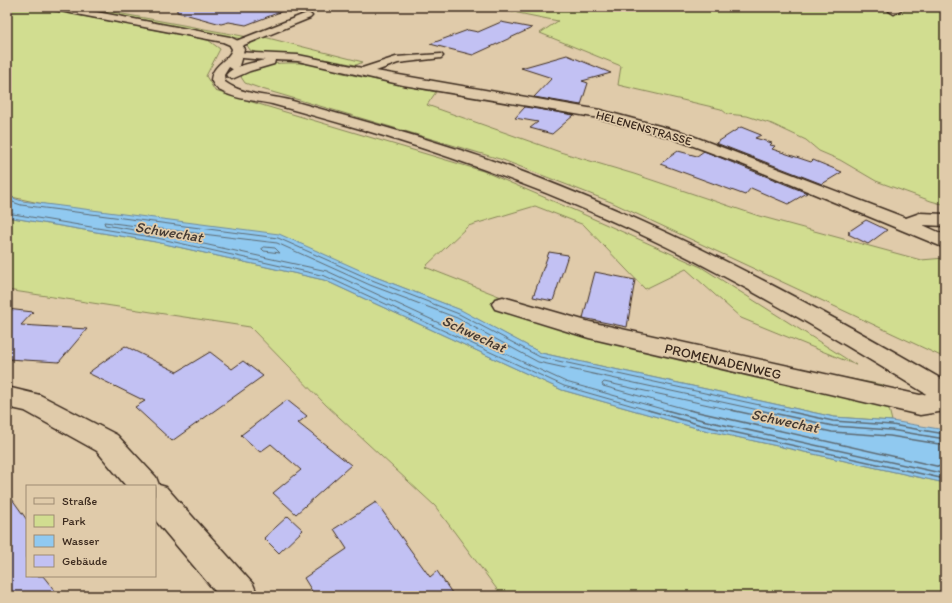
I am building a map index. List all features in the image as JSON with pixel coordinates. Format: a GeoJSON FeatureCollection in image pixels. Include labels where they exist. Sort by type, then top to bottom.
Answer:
{"type":"FeatureCollection","features":[{"type":"Feature","properties":{"kind":"main road","name":"HELENENSTRASSE"},"geometry":{"type":"LineString","coordinates":[[55,7],[226,39],[244,59],[329,63]]}},
{"type":"Feature","properties":{"kind":"main road"},"geometry":{"type":"LineString","coordinates":[[307,16],[235,50],[217,72],[217,79],[223,87],[234,92],[260,97],[424,144],[495,168],[578,200],[720,265],[822,319],[945,393]]}},
{"type":"Feature","properties":{"kind":"main road","name":"HELENENSTRASSE"},"geometry":{"type":"LineString","coordinates":[[235,50],[329,63],[364,72],[429,85],[600,114],[677,136],[750,162],[906,224],[945,242]]}},
{"type":"Feature","properties":{"kind":"main road"},"geometry":{"type":"LineString","coordinates":[[235,50],[232,75],[237,84],[260,97]]}},
{"type":"Feature","properties":{"kind":"main road"},"geometry":{"type":"LineString","coordinates":[[364,72],[396,60],[437,56]]}},
{"type":"Feature","properties":{"kind":"main road","name":"HELENENSTRASSE"},"geometry":{"type":"LineString","coordinates":[[232,75],[246,68],[271,61]]}},
{"type":"Feature","properties":{"kind":"main road"},"geometry":{"type":"LineString","coordinates":[[906,224],[920,219],[945,220]]}},
{"type":"Feature","properties":{"kind":"main road","name":"PROMENADENWEG"},"geometry":{"type":"LineString","coordinates":[[503,304],[589,330],[920,405],[945,401]]}},
{"type":"Feature","properties":{"kind":"main road"},"geometry":{"type":"LineString","coordinates":[[7,397],[31,402],[107,443],[144,485]]}},
{"type":"Feature","properties":{"kind":"main road"},"geometry":{"type":"LineString","coordinates":[[156,498],[241,596]]}},
{"type":"Feature","properties":{"kind":"green space"},"geometry":{"type":"Polygon","coordinates":[[[7,7],[36,7],[208,40],[220,49],[206,76],[215,91],[483,171],[701,267],[856,365],[741,318],[686,269],[645,289],[584,225],[535,206],[468,226],[425,267],[547,315],[630,337],[883,385],[892,421],[834,417],[541,353],[458,309],[373,276],[7,196],[7,7]]]}},
{"type":"Feature","properties":{"kind":"green space"},"geometry":{"type":"Polygon","coordinates":[[[76,7],[85,7],[248,37],[242,39],[76,7]]]}},
{"type":"Feature","properties":{"kind":"green space"},"geometry":{"type":"Polygon","coordinates":[[[488,7],[940,7],[945,9],[945,205],[876,181],[840,160],[819,151],[806,140],[772,124],[747,116],[727,114],[721,109],[618,85],[621,66],[540,33],[558,21],[488,7]]]}},
{"type":"Feature","properties":{"kind":"green space"},"geometry":{"type":"Polygon","coordinates":[[[264,37],[363,62],[356,65],[318,58],[256,53],[250,50],[245,42],[264,37]]]}},
{"type":"Feature","properties":{"kind":"green space"},"geometry":{"type":"Polygon","coordinates":[[[299,63],[319,65],[341,70],[338,72],[436,92],[427,105],[560,152],[634,174],[759,216],[921,260],[945,258],[945,275],[943,279],[945,281],[945,355],[943,357],[611,202],[503,160],[262,89],[245,83],[241,77],[253,68],[268,64],[299,63]]]}},
{"type":"Feature","properties":{"kind":"green space"},"geometry":{"type":"Polygon","coordinates":[[[7,217],[156,242],[324,280],[562,390],[700,429],[945,483],[945,596],[502,596],[435,506],[326,405],[250,327],[7,290],[7,217]]]}},
{"type":"Feature","properties":{"kind":"water","name":"Schwechat"},"geometry":{"type":"Polygon","coordinates":[[[7,196],[22,201],[279,234],[373,276],[461,310],[541,353],[834,417],[892,421],[945,430],[945,483],[700,429],[562,390],[324,280],[156,242],[7,217],[7,196]]]}},
{"type":"Feature","properties":{"kind":"building"},"geometry":{"type":"Polygon","coordinates":[[[177,7],[288,7],[288,9],[246,25],[229,22],[221,24],[177,12],[177,7]]]}},
{"type":"Feature","properties":{"kind":"building"},"geometry":{"type":"Polygon","coordinates":[[[501,22],[532,28],[473,55],[430,44],[468,30],[478,32],[501,22]]]}},
{"type":"Feature","properties":{"kind":"building"},"geometry":{"type":"Polygon","coordinates":[[[567,55],[611,73],[582,81],[588,83],[581,105],[534,97],[552,78],[521,68],[567,55]]]}},
{"type":"Feature","properties":{"kind":"building"},"geometry":{"type":"Polygon","coordinates":[[[525,107],[574,115],[552,134],[530,128],[538,122],[515,118],[525,107]]]}},
{"type":"Feature","properties":{"kind":"building"},"geometry":{"type":"Polygon","coordinates":[[[741,127],[761,135],[755,138],[772,143],[770,145],[775,146],[772,149],[811,162],[813,160],[842,172],[822,184],[716,143],[741,127]]]}},
{"type":"Feature","properties":{"kind":"building"},"geometry":{"type":"Polygon","coordinates":[[[678,151],[697,156],[704,151],[807,193],[788,204],[751,188],[745,195],[660,164],[678,151]]]}},
{"type":"Feature","properties":{"kind":"building"},"geometry":{"type":"Polygon","coordinates":[[[866,220],[887,230],[868,244],[848,234],[850,233],[848,232],[866,220]]]}},
{"type":"Feature","properties":{"kind":"building"},"geometry":{"type":"Polygon","coordinates":[[[549,252],[568,255],[553,301],[533,297],[549,252]]]}},
{"type":"Feature","properties":{"kind":"building"},"geometry":{"type":"Polygon","coordinates":[[[595,272],[635,280],[627,327],[583,318],[595,272]]]}},
{"type":"Feature","properties":{"kind":"building"},"geometry":{"type":"Polygon","coordinates":[[[7,309],[33,312],[21,325],[87,329],[59,362],[7,359],[7,309]]]}},
{"type":"Feature","properties":{"kind":"building"},"geometry":{"type":"Polygon","coordinates":[[[125,346],[177,372],[210,352],[232,369],[243,361],[263,376],[172,441],[135,407],[145,401],[88,373],[125,346]]]}},
{"type":"Feature","properties":{"kind":"building"},"geometry":{"type":"Polygon","coordinates":[[[287,400],[307,416],[298,423],[351,465],[296,514],[273,493],[301,470],[271,444],[260,452],[241,435],[287,400]]]}},
{"type":"Feature","properties":{"kind":"building"},"geometry":{"type":"Polygon","coordinates":[[[7,492],[26,519],[26,577],[44,577],[59,596],[7,596],[7,492]]]}},
{"type":"Feature","properties":{"kind":"building"},"geometry":{"type":"Polygon","coordinates":[[[376,502],[430,577],[437,571],[454,596],[315,596],[304,578],[347,549],[334,529],[376,502]]]}},
{"type":"Feature","properties":{"kind":"building"},"geometry":{"type":"Polygon","coordinates":[[[288,516],[303,530],[279,553],[264,538],[288,516]]]}}]}
